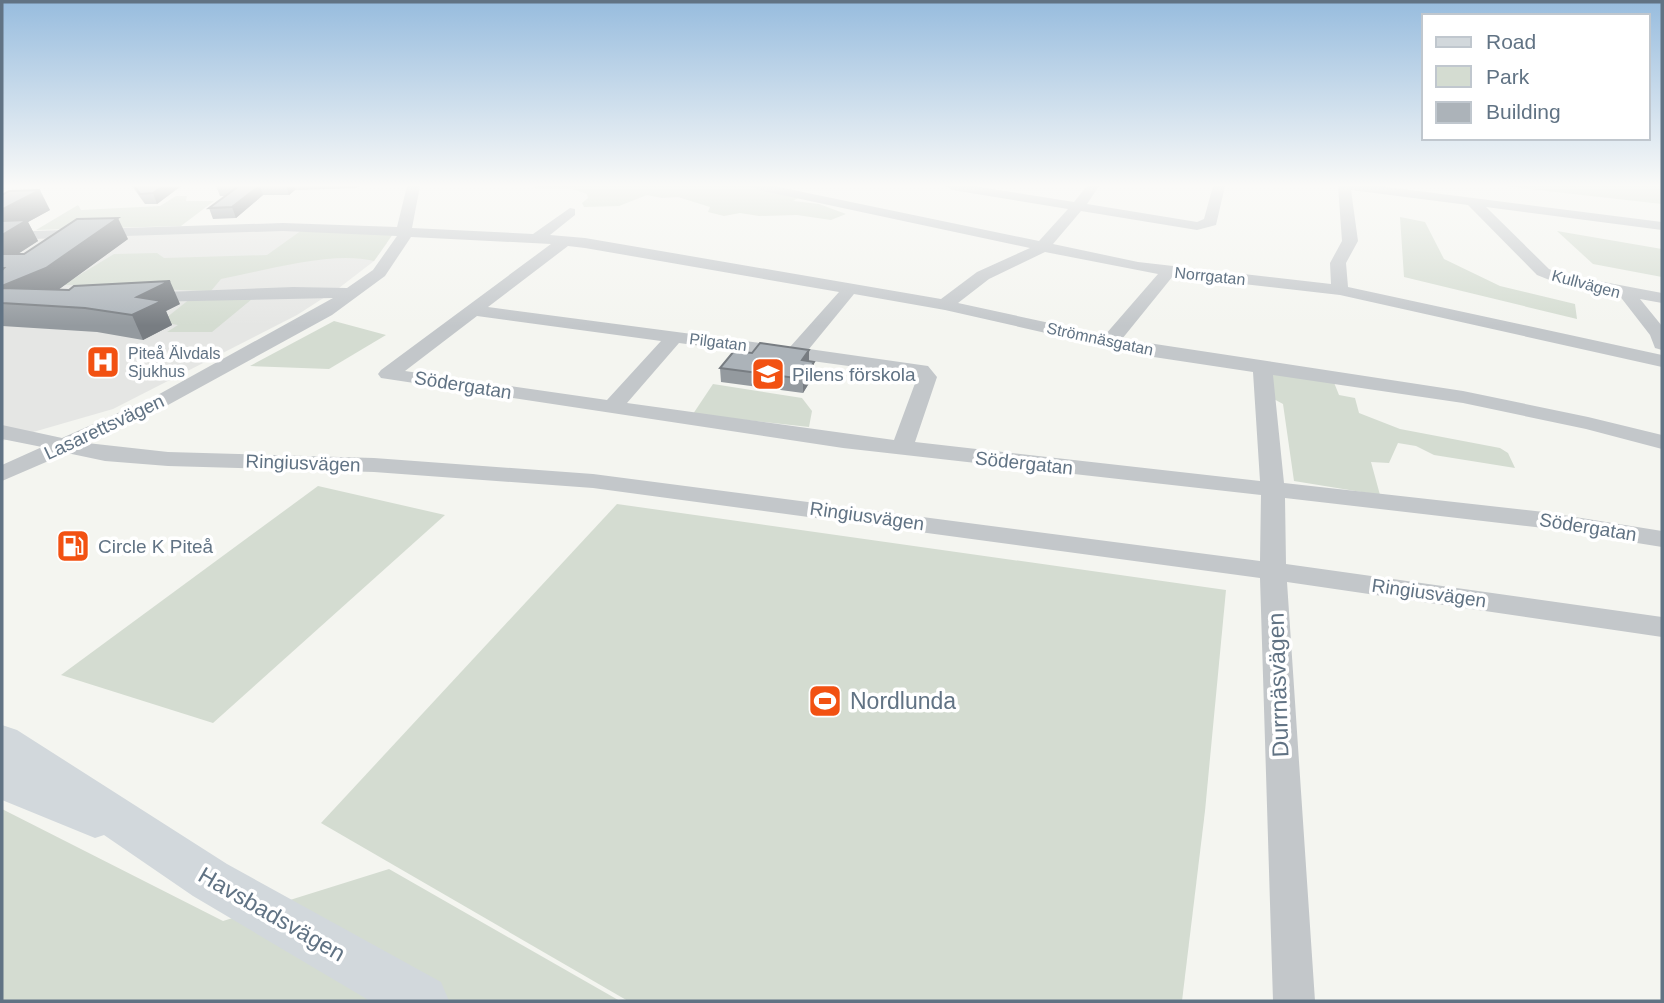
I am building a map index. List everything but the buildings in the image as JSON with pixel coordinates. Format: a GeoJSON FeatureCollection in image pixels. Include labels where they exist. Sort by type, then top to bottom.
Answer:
{"type":"FeatureCollection","features":[{"type":"Feature","properties":{"kind":"main road","name":"Havsbadsvägen"},"geometry":{"type":"LineString","coordinates":[[2,742],[211,880],[422,1001]]}},
{"type":"Feature","properties":{"kind":"main road","name":"Havsbadsvägen"},"geometry":{"type":"LineString","coordinates":[[2,781],[83,816],[124,824]]}},
{"type":"Feature","properties":{"kind":"street","name":"Strömnäsgatan"},"geometry":{"type":"LineString","coordinates":[[2,236],[88,233]]}},
{"type":"Feature","properties":{"kind":"street","name":"Lasarettsvägen"},"geometry":{"type":"LineString","coordinates":[[2,474],[161,401],[326,312],[387,264],[406,233]]}},
{"type":"Feature","properties":{"kind":"street","name":"Strömnäsgatan"},"geometry":{"type":"LineString","coordinates":[[424,233],[565,241],[850,289],[944,305],[1109,342],[1475,399],[1662,442]]}},
{"type":"Feature","properties":{"kind":"street"},"geometry":{"type":"LineString","coordinates":[[537,238],[544,233]]}},
{"type":"Feature","properties":{"kind":"street","name":"Norrgatan"},"geometry":{"type":"LineString","coordinates":[[979,233],[1168,272],[1340,290],[1662,357]]}},
{"type":"Feature","properties":{"kind":"street"},"geometry":{"type":"LineString","coordinates":[[944,305],[961,290],[995,268],[1021,259],[1041,246],[1055,233]]}},
{"type":"Feature","properties":{"kind":"street"},"geometry":{"type":"LineString","coordinates":[[1340,290],[1338,263],[1350,241],[1349,233]]}},
{"type":"Feature","properties":{"kind":"street","name":"Kullvägen"},"geometry":{"type":"LineString","coordinates":[[1504,233],[1543,272],[1557,278],[1625,291],[1659,334],[1662,357]]}},
{"type":"Feature","properties":{"kind":"street"},"geometry":{"type":"LineString","coordinates":[[472,310],[565,241]]}},
{"type":"Feature","properties":{"kind":"street"},"geometry":{"type":"LineString","coordinates":[[1109,342],[1168,272]]}},
{"type":"Feature","properties":{"kind":"street"},"geometry":{"type":"LineString","coordinates":[[796,351],[850,289]]}},
{"type":"Feature","properties":{"kind":"street"},"geometry":{"type":"LineString","coordinates":[[1625,291],[1662,298]]}},
{"type":"Feature","properties":{"kind":"street"},"geometry":{"type":"LineString","coordinates":[[137,297],[268,292],[351,293]]}},
{"type":"Feature","properties":{"kind":"street","name":"Pilgatan"},"geometry":{"type":"LineString","coordinates":[[472,310],[902,365],[926,373],[928,377],[902,448]]}},
{"type":"Feature","properties":{"kind":"street","name":"Södergatan"},"geometry":{"type":"LineString","coordinates":[[472,310],[388,374],[902,448],[1544,520],[1662,539]]}},
{"type":"Feature","properties":{"kind":"street"},"geometry":{"type":"LineString","coordinates":[[611,408],[675,336]]}},
{"type":"Feature","properties":{"kind":"street","name":"Durrnäsvägen"},"geometry":{"type":"LineString","coordinates":[[1263,368],[1273,491],[1273,572],[1294,1001]]}},
{"type":"Feature","properties":{"kind":"street","name":"Ringiusvägen"},"geometry":{"type":"LineString","coordinates":[[2,432],[105,454],[168,459],[374,465],[593,481],[1662,627]]}},
{"type":"Feature","properties":{"kind":"shaded area","name":"Piteå Älvdals Sjukhus"},"geometry":{"type":"Polygon","coordinates":[[[320,233],[387,243],[374,261],[297,315],[113,409],[2,441],[2,237],[320,233]]]}},
{"type":"Feature","properties":{"kind":"green space"},"geometry":{"type":"Polygon","coordinates":[[[298,233],[393,234],[374,261],[339,258],[298,263],[221,279],[211,291],[63,285],[114,254],[157,253],[164,258],[267,255],[298,233]]]}},
{"type":"Feature","properties":{"kind":"green space"},"geometry":{"type":"Polygon","coordinates":[[[1401,233],[1431,233],[1444,259],[1500,286],[1575,304],[1577,319],[1404,277],[1401,233]]]}},
{"type":"Feature","properties":{"kind":"green space"},"geometry":{"type":"Polygon","coordinates":[[[1559,233],[1662,249],[1662,277],[1593,264],[1559,233]]]}},
{"type":"Feature","properties":{"kind":"green space"},"geometry":{"type":"Polygon","coordinates":[[[257,295],[212,332],[167,332],[178,325],[161,322],[191,298],[257,295]]]}},
{"type":"Feature","properties":{"kind":"green space"},"geometry":{"type":"Polygon","coordinates":[[[334,321],[386,335],[329,369],[250,366],[334,321]]]}},
{"type":"Feature","properties":{"kind":"green space"},"geometry":{"type":"Polygon","coordinates":[[[1267,374],[1333,380],[1339,395],[1355,398],[1359,413],[1400,429],[1500,448],[1508,453],[1515,468],[1434,455],[1416,446],[1398,443],[1389,463],[1371,462],[1380,495],[1294,481],[1283,404],[1270,397],[1267,374]]]}},
{"type":"Feature","properties":{"kind":"green space"},"geometry":{"type":"Polygon","coordinates":[[[713,384],[802,398],[812,411],[809,427],[693,414],[713,384]]]}},
{"type":"Feature","properties":{"kind":"green space"},"geometry":{"type":"Polygon","coordinates":[[[318,486],[445,515],[213,723],[61,675],[318,486]]]}},
{"type":"Feature","properties":{"kind":"green space","name":"Nordlunda"},"geometry":{"type":"Polygon","coordinates":[[[617,504],[1226,590],[1205,811],[1182,1001],[628,1001],[321,823],[617,504]]]}},
{"type":"Feature","properties":{"kind":"green space"},"geometry":{"type":"Polygon","coordinates":[[[2,809],[223,921],[389,869],[620,1001],[2,1001],[2,809]]]}},
{"type":"Feature","properties":{"kind":"place","name":"Piteå Älvdals Sjukhus"},"geometry":{"type":"Point","coordinates":[103,362]}},
{"type":"Feature","properties":{"kind":"place","name":"Pilens förskola"},"geometry":{"type":"Point","coordinates":[768,374]}},
{"type":"Feature","properties":{"kind":"place","name":"Circle K Piteå"},"geometry":{"type":"Point","coordinates":[73,546]}},
{"type":"Feature","properties":{"kind":"place","name":"Nordlunda"},"geometry":{"type":"Point","coordinates":[825,701]}}]}
